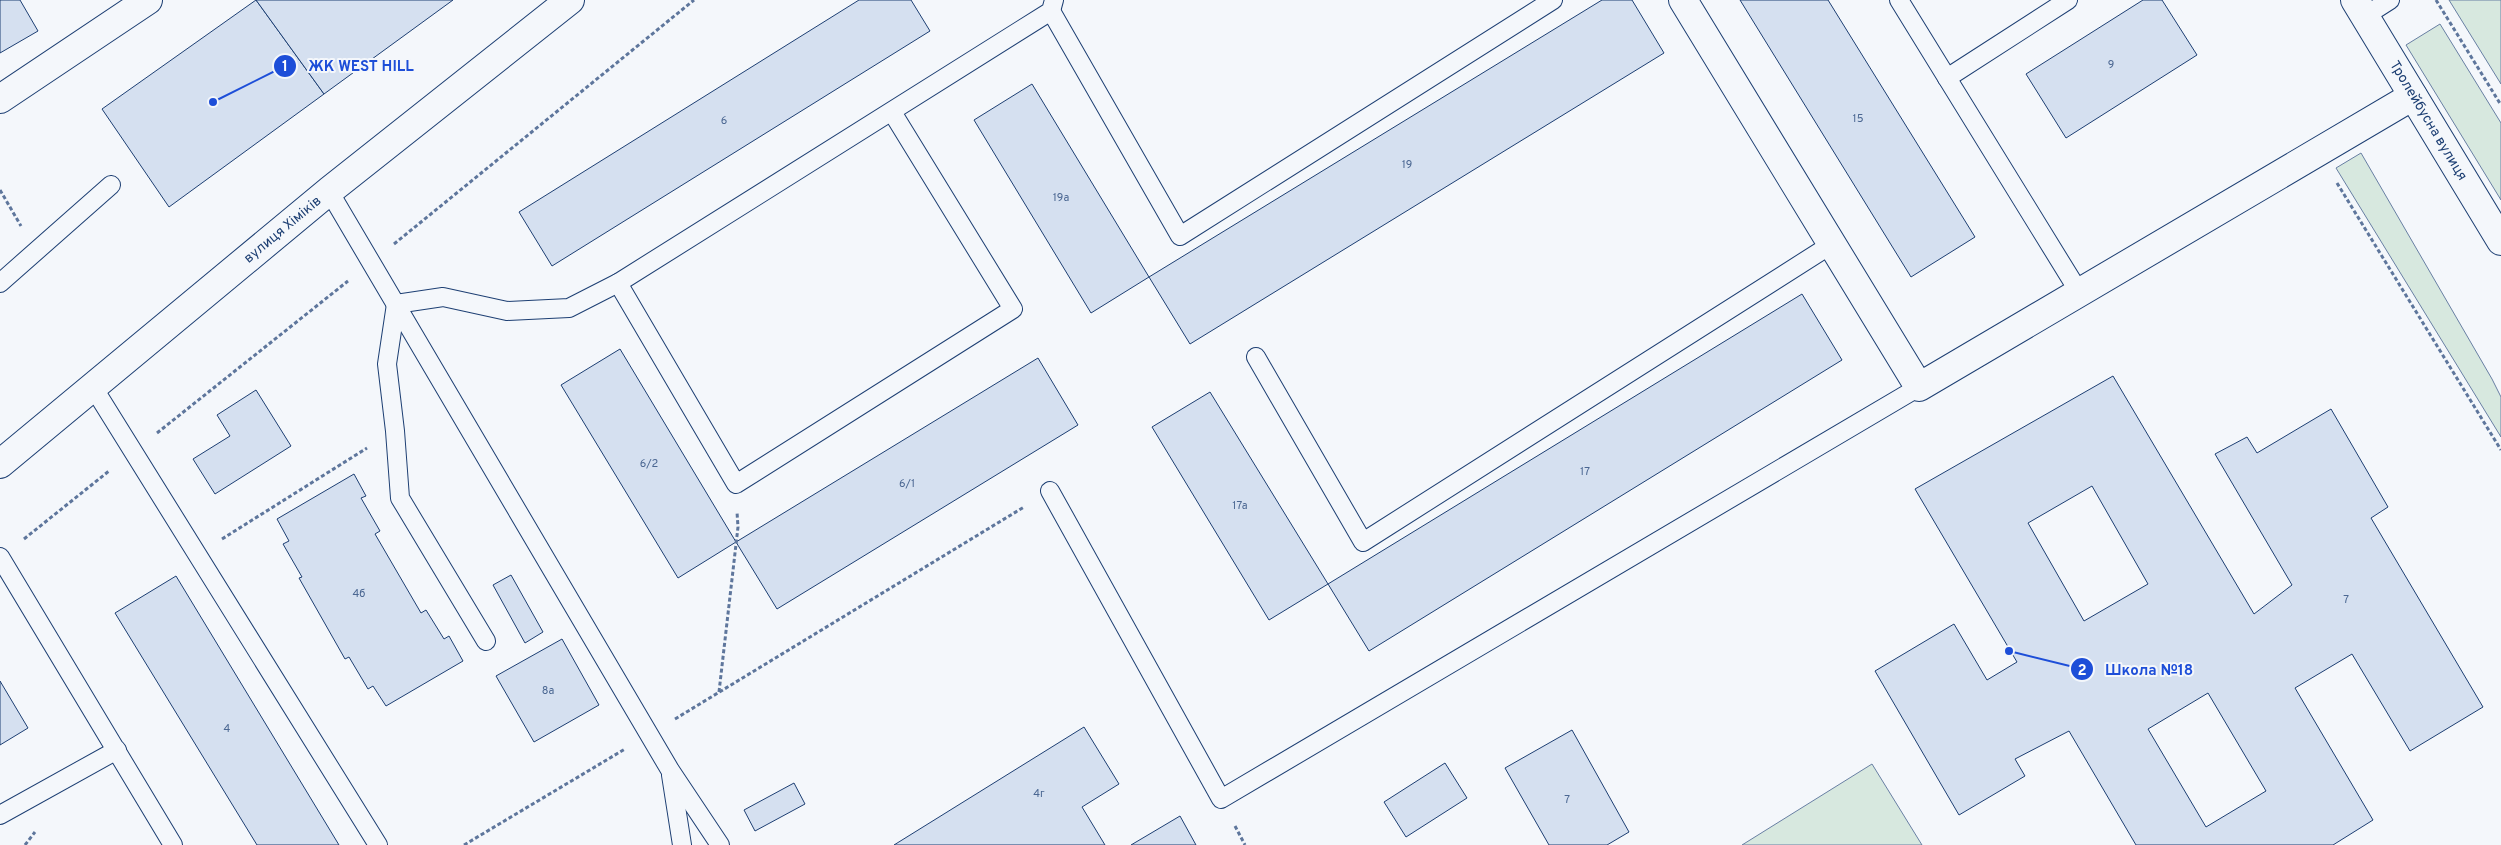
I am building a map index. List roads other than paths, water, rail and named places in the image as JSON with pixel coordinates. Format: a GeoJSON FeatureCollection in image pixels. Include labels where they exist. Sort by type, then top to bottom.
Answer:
{"type":"FeatureCollection","features":[{"type":"Feature","properties":{"kind":"street"},"geometry":{"type":"LineString","coordinates":[[0,99],[148,0]]}},
{"type":"Feature","properties":{"kind":"street","name":"вулиця Хіміків"},"geometry":{"type":"LineString","coordinates":[[0,464],[329,191],[570,0]]}},
{"type":"Feature","properties":{"kind":"street"},"geometry":{"type":"LineString","coordinates":[[1683,0],[1919,387],[2413,96]]}},
{"type":"Feature","properties":{"kind":"street","name":"Тролейбусна вулиця"},"geometry":{"type":"LineString","coordinates":[[2360,8],[2501,241]]}},
{"type":"Feature","properties":{"kind":"lane"},"geometry":{"type":"LineString","coordinates":[[396,304],[443,296],[507,311],[569,308],[618,283],[892,112],[1053,5],[1180,236],[1553,0]]}},
{"type":"Feature","properties":{"kind":"lane"},"geometry":{"type":"LineString","coordinates":[[1899,0],[2079,292]]}},
{"type":"Feature","properties":{"kind":"lane"},"geometry":{"type":"LineString","coordinates":[[1947,78],[2068,0]]}},
{"type":"Feature","properties":{"kind":"lane"},"geometry":{"type":"LineString","coordinates":[[2360,8],[2390,0]]}},
{"type":"Feature","properties":{"kind":"lane"},"geometry":{"type":"LineString","coordinates":[[618,283],[736,484],[1013,309],[892,112]]}},
{"type":"Feature","properties":{"kind":"lane"},"geometry":{"type":"LineString","coordinates":[[0,283],[111,185]]}},
{"type":"Feature","properties":{"kind":"lane"},"geometry":{"type":"LineString","coordinates":[[329,191],[649,735],[720,845]]}},
{"type":"Feature","properties":{"kind":"lane"},"geometry":{"type":"LineString","coordinates":[[1256,358],[1363,542],[1832,244]]}},
{"type":"Feature","properties":{"kind":"lane"},"geometry":{"type":"LineString","coordinates":[[396,304],[386,364],[395,430],[400,498],[486,641]]}},
{"type":"Feature","properties":{"kind":"lane"},"geometry":{"type":"LineString","coordinates":[[93,387],[378,845]]}},
{"type":"Feature","properties":{"kind":"lane"},"geometry":{"type":"LineString","coordinates":[[1050,491],[1221,799],[1919,387]]}},
{"type":"Feature","properties":{"kind":"lane"},"geometry":{"type":"LineString","coordinates":[[0,557],[173,845]]}},
{"type":"Feature","properties":{"kind":"lane"},"geometry":{"type":"LineString","coordinates":[[0,815],[117,750]]}},
{"type":"Feature","properties":{"kind":"lane"},"geometry":{"type":"LineString","coordinates":[[670,770],[682,845]]}},
{"type":"Feature","properties":{"kind":"place","name":"ЖК WEST HILL"},"geometry":{"type":"Point","coordinates":[213,102]}},
{"type":"Feature","properties":{"kind":"place","name":"Школа №18"},"geometry":{"type":"Point","coordinates":[2009,651]}}]}
